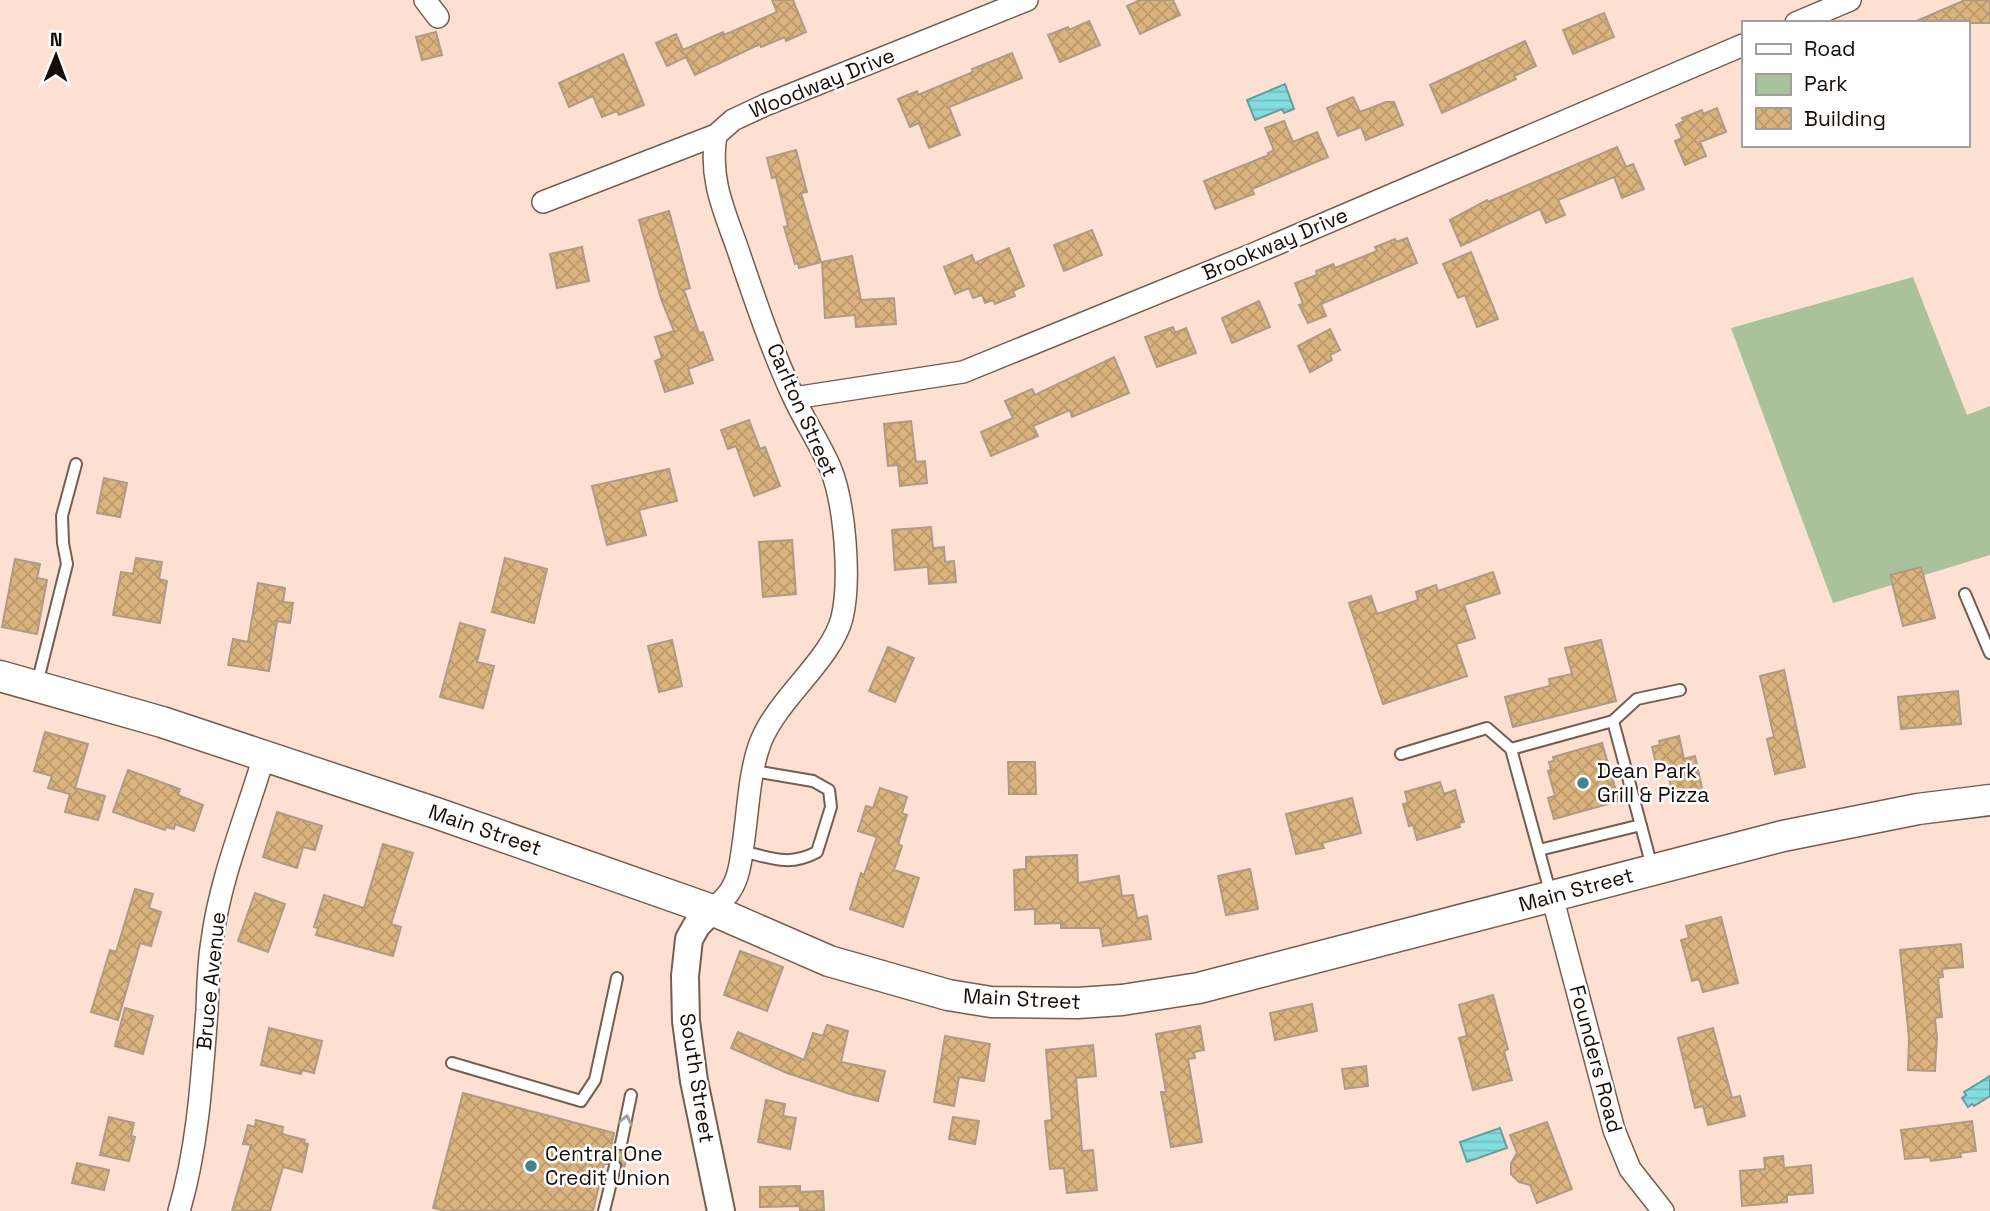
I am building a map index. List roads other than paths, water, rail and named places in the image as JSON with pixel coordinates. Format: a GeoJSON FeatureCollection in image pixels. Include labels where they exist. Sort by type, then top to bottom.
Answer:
{"type":"FeatureCollection","features":[{"type":"Feature","properties":{"kind":"main road","name":"Main Street"},"geometry":{"type":"LineString","coordinates":[[0,677],[162,722],[522,842],[712,910],[829,961],[948,995],[991,1002],[1078,1003],[1122,1000],[1199,988],[1783,836],[1918,809],[1990,800]]}},
{"type":"Feature","properties":{"kind":"street","name":"Woodway Drive"},"geometry":{"type":"LineString","coordinates":[[543,202],[716,135],[733,120],[765,105],[1027,0]]}},
{"type":"Feature","properties":{"kind":"street"},"geometry":{"type":"LineString","coordinates":[[1801,21],[1850,0]]}},
{"type":"Feature","properties":{"kind":"street","name":"Brookway Drive"},"geometry":{"type":"LineString","coordinates":[[794,398],[963,372],[1234,262],[1742,46]]}},
{"type":"Feature","properties":{"kind":"street","name":"Carlton Street"},"geometry":{"type":"LineString","coordinates":[[712,910],[731,890],[739,869],[760,743],[773,716],[830,644],[841,621],[844,605],[845,542],[839,496],[830,466],[794,398],[757,307],[715,185],[713,154],[716,135]]}},
{"type":"Feature","properties":{"kind":"street","name":"Bruce Avenue"},"geometry":{"type":"LineString","coordinates":[[179,1211],[194,1141],[210,952],[215,922],[264,756]]}},
{"type":"Feature","properties":{"kind":"street","name":"Founders Road"},"geometry":{"type":"LineString","coordinates":[[1552,896],[1614,1130],[1630,1170],[1663,1211]]}},
{"type":"Feature","properties":{"kind":"street","name":"South Street"},"geometry":{"type":"LineString","coordinates":[[712,910],[697,925],[689,939],[685,976],[686,1021],[694,1081],[721,1211]]}},
{"type":"Feature","properties":{"kind":"lane"},"geometry":{"type":"LineString","coordinates":[[37,687],[67,564],[62,516],[76,464]]}},
{"type":"Feature","properties":{"kind":"lane"},"geometry":{"type":"LineString","coordinates":[[1965,594],[1990,653]]}},
{"type":"Feature","properties":{"kind":"lane"},"geometry":{"type":"LineString","coordinates":[[1511,750],[1613,721],[1637,699],[1680,690]]}},
{"type":"Feature","properties":{"kind":"lane"},"geometry":{"type":"LineString","coordinates":[[1613,721],[1653,870]]}},
{"type":"Feature","properties":{"kind":"lane"},"geometry":{"type":"LineString","coordinates":[[1401,754],[1487,728],[1511,750],[1552,896]]}},
{"type":"Feature","properties":{"kind":"lane"},"geometry":{"type":"LineString","coordinates":[[742,851],[788,862],[806,858],[817,852],[831,807],[829,790],[813,781],[754,771]]}},
{"type":"Feature","properties":{"kind":"lane"},"geometry":{"type":"LineString","coordinates":[[1539,850],[1641,825]]}},
{"type":"Feature","properties":{"kind":"lane"},"geometry":{"type":"LineString","coordinates":[[452,1063],[581,1101],[595,1080],[617,978]]}},
{"type":"Feature","properties":{"kind":"lane"},"geometry":{"type":"LineString","coordinates":[[621,1144],[631,1095]]}},
{"type":"Feature","properties":{"kind":"lane"},"geometry":{"type":"LineString","coordinates":[[604,1211],[615,1166]]}},
{"type":"Feature","properties":{"kind":"water"},"geometry":{"type":"Polygon","coordinates":[[[1285,84],[1294,109],[1284,113],[1282,109],[1255,120],[1247,100],[1285,84]]]}},
{"type":"Feature","properties":{"kind":"water"},"geometry":{"type":"Polygon","coordinates":[[[1990,1076],[1990,1096],[1968,1107],[1962,1098],[1966,1095],[1964,1092],[1990,1076]]]}},
{"type":"Feature","properties":{"kind":"water"},"geometry":{"type":"Polygon","coordinates":[[[1500,1128],[1507,1148],[1467,1162],[1460,1142],[1500,1128]]]}},
{"type":"Feature","properties":{"kind":"place","name":"Dean Park Grill & Pizza"},"geometry":{"type":"Point","coordinates":[1583,783]}},
{"type":"Feature","properties":{"kind":"place","name":"Central One Credit Union"},"geometry":{"type":"Point","coordinates":[531,1166]}}]}
